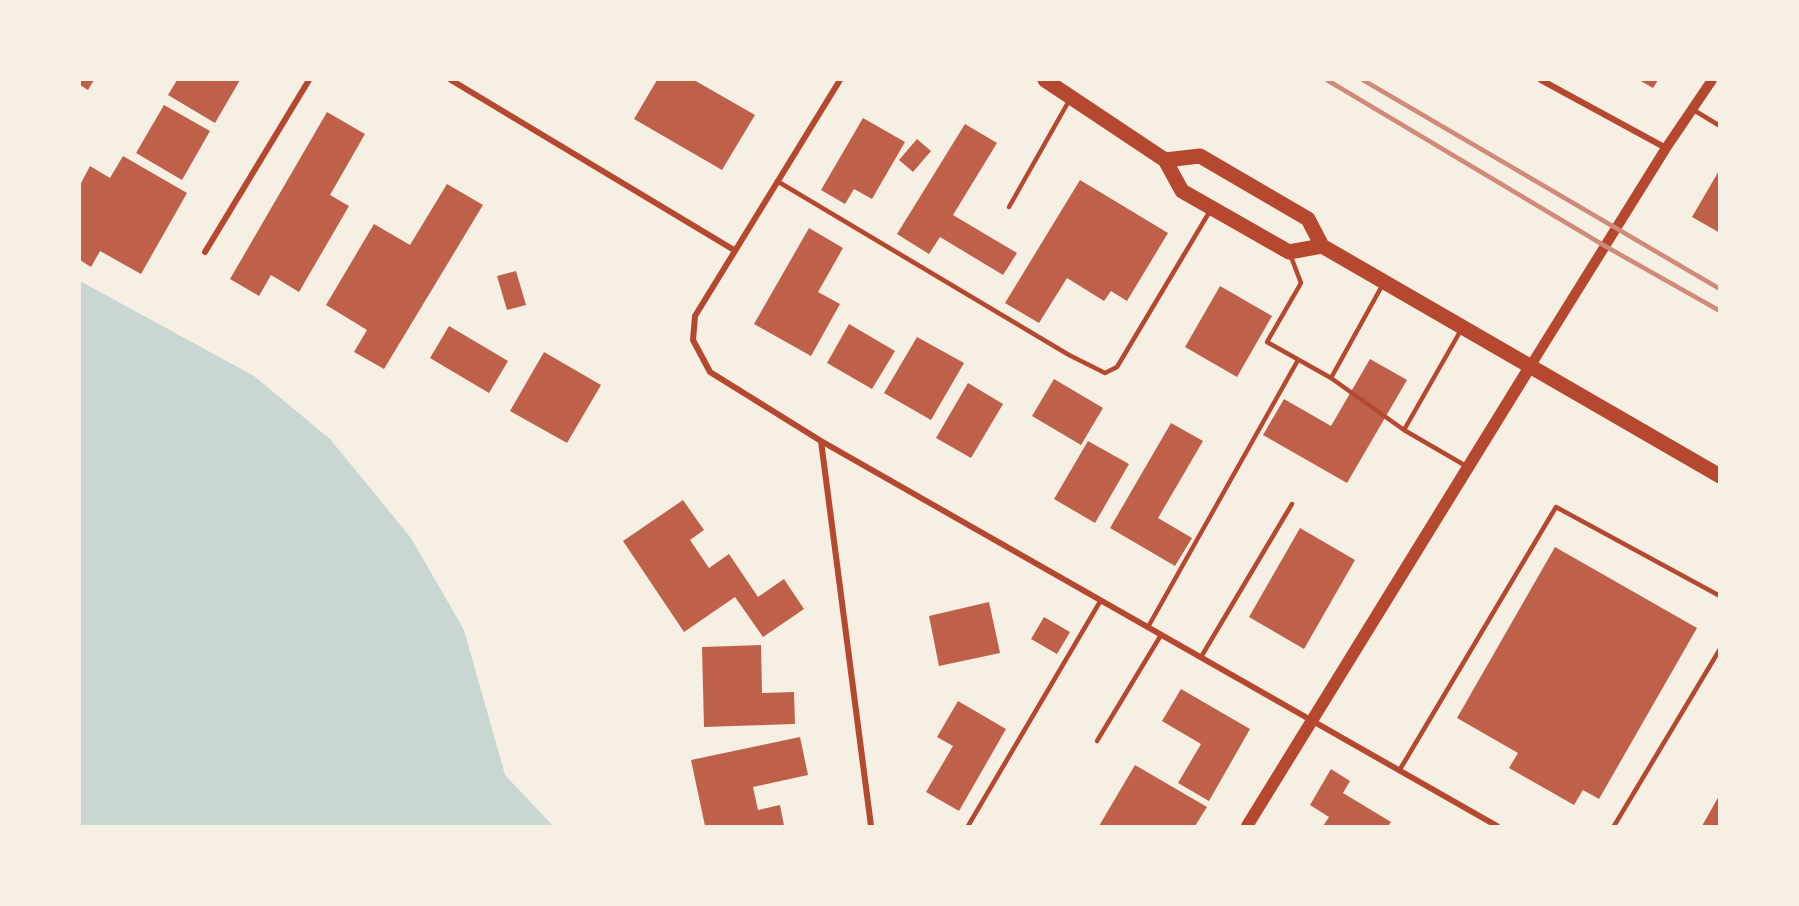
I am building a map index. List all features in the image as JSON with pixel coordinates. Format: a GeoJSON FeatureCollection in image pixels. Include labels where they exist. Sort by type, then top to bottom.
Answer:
{"type":"FeatureCollection","features":[{"type":"Feature","properties":{"kind":"main road"},"geometry":{"type":"LineString","coordinates":[[1045,80],[1164,160],[1182,191],[1212,209],[1289,252],[1322,246]]}},
{"type":"Feature","properties":{"kind":"main road"},"geometry":{"type":"LineString","coordinates":[[1164,160],[1200,156],[1308,219],[1322,246],[1531,365],[1719,476]]}},
{"type":"Feature","properties":{"kind":"main road"},"geometry":{"type":"LineString","coordinates":[[1247,826],[1531,365]]}},
{"type":"Feature","properties":{"kind":"street"},"geometry":{"type":"LineString","coordinates":[[206,252],[309,80]]}},
{"type":"Feature","properties":{"kind":"street"},"geometry":{"type":"LineString","coordinates":[[451,80],[734,250]]}},
{"type":"Feature","properties":{"kind":"street"},"geometry":{"type":"LineString","coordinates":[[840,80],[695,316],[693,340],[710,372],[821,441],[1497,826]]}},
{"type":"Feature","properties":{"kind":"street"},"geometry":{"type":"LineString","coordinates":[[1541,80],[1666,148]]}},
{"type":"Feature","properties":{"kind":"street"},"geometry":{"type":"LineString","coordinates":[[1531,365],[1666,148],[1712,80]]}},
{"type":"Feature","properties":{"kind":"street"},"geometry":{"type":"LineString","coordinates":[[821,441],[871,826]]}},
{"type":"Feature","properties":{"kind":"lane"},"geometry":{"type":"LineString","coordinates":[[1009,207],[1072,97]]}},
{"type":"Feature","properties":{"kind":"lane"},"geometry":{"type":"LineString","coordinates":[[1692,109],[1719,126]]}},
{"type":"Feature","properties":{"kind":"lane"},"geometry":{"type":"LineString","coordinates":[[777,181],[1069,355],[1105,373],[1117,367],[1212,209]]}},
{"type":"Feature","properties":{"kind":"lane"},"geometry":{"type":"LineString","coordinates":[[1289,252],[1301,283],[1267,342],[1331,378],[1404,430],[1468,467]]}},
{"type":"Feature","properties":{"kind":"lane"},"geometry":{"type":"LineString","coordinates":[[1331,378],[1385,282]]}},
{"type":"Feature","properties":{"kind":"lane"},"geometry":{"type":"LineString","coordinates":[[1404,430],[1463,327]]}},
{"type":"Feature","properties":{"kind":"lane"},"geometry":{"type":"LineString","coordinates":[[1148,627],[1298,360]]}},
{"type":"Feature","properties":{"kind":"lane"},"geometry":{"type":"LineString","coordinates":[[1200,657],[1292,504]]}},
{"type":"Feature","properties":{"kind":"lane"},"geometry":{"type":"LineString","coordinates":[[1399,771],[1556,507],[1719,596]]}},
{"type":"Feature","properties":{"kind":"lane"},"geometry":{"type":"LineString","coordinates":[[968,826],[1101,600]]}},
{"type":"Feature","properties":{"kind":"lane"},"geometry":{"type":"LineString","coordinates":[[1097,741],[1161,635]]}},
{"type":"Feature","properties":{"kind":"lane"},"geometry":{"type":"LineString","coordinates":[[1614,826],[1719,649]]}},
{"type":"Feature","properties":{"kind":"shaded area"},"geometry":{"type":"Polygon","coordinates":[[[80,281],[254,376],[330,439],[411,538],[464,630],[505,775],[553,826],[80,826],[80,281]]]}},
{"type":"Feature","properties":{"kind":"building"},"geometry":{"type":"Polygon","coordinates":[[[80,80],[94,80],[88,90],[80,85],[80,80]]]}},
{"type":"Feature","properties":{"kind":"building"},"geometry":{"type":"Polygon","coordinates":[[[177,80],[240,80],[215,123],[168,95],[177,80]]]}},
{"type":"Feature","properties":{"kind":"building"},"geometry":{"type":"Polygon","coordinates":[[[657,80],[694,80],[755,115],[722,170],[634,119],[657,80]]]}},
{"type":"Feature","properties":{"kind":"building"},"geometry":{"type":"Polygon","coordinates":[[[1639,80],[1658,80],[1653,88],[1639,80]]]}},
{"type":"Feature","properties":{"kind":"building"},"geometry":{"type":"Polygon","coordinates":[[[164,105],[210,131],[182,180],[136,153],[164,105]]]}},
{"type":"Feature","properties":{"kind":"building"},"geometry":{"type":"Polygon","coordinates":[[[327,112],[365,134],[330,195],[349,206],[299,292],[271,275],[259,296],[230,279],[327,112]]]}},
{"type":"Feature","properties":{"kind":"building"},"geometry":{"type":"Polygon","coordinates":[[[863,118],[905,142],[872,199],[854,189],[845,204],[821,190],[863,118]]]}},
{"type":"Feature","properties":{"kind":"building"},"geometry":{"type":"Polygon","coordinates":[[[965,124],[997,143],[953,215],[1017,253],[1003,275],[940,237],[929,254],[897,234],[965,124]]]}},
{"type":"Feature","properties":{"kind":"building"},"geometry":{"type":"Polygon","coordinates":[[[917,139],[931,151],[913,172],[899,160],[917,139]]]}},
{"type":"Feature","properties":{"kind":"building"},"geometry":{"type":"Polygon","coordinates":[[[123,156],[187,193],[141,274],[100,251],[91,267],[80,260],[80,185],[90,166],[110,178],[123,156]]]}},
{"type":"Feature","properties":{"kind":"building"},"geometry":{"type":"Polygon","coordinates":[[[1720,169],[1720,233],[1692,217],[1720,169]]]}},
{"type":"Feature","properties":{"kind":"building"},"geometry":{"type":"Polygon","coordinates":[[[1080,180],[1168,233],[1127,301],[1111,291],[1104,301],[1067,278],[1039,323],[1005,303],[1080,180]]]}},
{"type":"Feature","properties":{"kind":"building"},"geometry":{"type":"Polygon","coordinates":[[[447,184],[483,205],[384,369],[354,352],[367,330],[326,305],[374,224],[410,245],[447,184]]]}},
{"type":"Feature","properties":{"kind":"building"},"geometry":{"type":"Polygon","coordinates":[[[809,228],[843,248],[818,292],[840,304],[811,356],[754,324],[809,228]]]}},
{"type":"Feature","properties":{"kind":"building"},"geometry":{"type":"Polygon","coordinates":[[[516,271],[526,305],[507,310],[497,276],[516,271]]]}},
{"type":"Feature","properties":{"kind":"building"},"geometry":{"type":"Polygon","coordinates":[[[1220,286],[1272,316],[1237,377],[1185,347],[1220,286]]]}},
{"type":"Feature","properties":{"kind":"building"},"geometry":{"type":"Polygon","coordinates":[[[849,324],[895,351],[872,389],[827,363],[849,324]]]}},
{"type":"Feature","properties":{"kind":"building"},"geometry":{"type":"Polygon","coordinates":[[[449,326],[508,361],[489,393],[430,358],[449,326]]]}},
{"type":"Feature","properties":{"kind":"building"},"geometry":{"type":"Polygon","coordinates":[[[917,337],[964,363],[931,420],[884,393],[917,337]]]}},
{"type":"Feature","properties":{"kind":"building"},"geometry":{"type":"Polygon","coordinates":[[[544,352],[601,385],[567,443],[510,411],[544,352]]]}},
{"type":"Feature","properties":{"kind":"building"},"geometry":{"type":"Polygon","coordinates":[[[1370,359],[1407,380],[1347,483],[1263,435],[1284,399],[1331,426],[1370,359]]]}},
{"type":"Feature","properties":{"kind":"building"},"geometry":{"type":"Polygon","coordinates":[[[1054,379],[1103,408],[1081,445],[1032,416],[1054,379]]]}},
{"type":"Feature","properties":{"kind":"building"},"geometry":{"type":"Polygon","coordinates":[[[968,383],[1003,404],[971,458],[936,438],[968,383]]]}},
{"type":"Feature","properties":{"kind":"building"},"geometry":{"type":"Polygon","coordinates":[[[1171,423],[1203,441],[1158,518],[1192,538],[1175,566],[1110,528],[1171,423]]]}},
{"type":"Feature","properties":{"kind":"building"},"geometry":{"type":"Polygon","coordinates":[[[1088,441],[1129,464],[1095,523],[1054,499],[1088,441]]]}},
{"type":"Feature","properties":{"kind":"building"},"geometry":{"type":"Polygon","coordinates":[[[683,500],[704,530],[690,540],[709,568],[729,554],[758,597],[784,579],[804,609],[763,637],[735,597],[684,632],[623,541],[683,500]]]}},
{"type":"Feature","properties":{"kind":"building"},"geometry":{"type":"Polygon","coordinates":[[[1300,528],[1355,560],[1304,649],[1249,617],[1300,528]]]}},
{"type":"Feature","properties":{"kind":"building"},"geometry":{"type":"Polygon","coordinates":[[[1555,547],[1697,628],[1599,799],[1583,790],[1574,805],[1509,768],[1518,753],[1457,718],[1555,547]]]}},
{"type":"Feature","properties":{"kind":"building"},"geometry":{"type":"Polygon","coordinates":[[[989,602],[1000,653],[939,666],[929,616],[989,602]]]}},
{"type":"Feature","properties":{"kind":"building"},"geometry":{"type":"Polygon","coordinates":[[[1044,617],[1070,632],[1057,654],[1031,639],[1044,617]]]}},
{"type":"Feature","properties":{"kind":"building"},"geometry":{"type":"Polygon","coordinates":[[[761,645],[762,693],[794,692],[795,724],[704,727],[702,647],[761,645]]]}},
{"type":"Feature","properties":{"kind":"building"},"geometry":{"type":"Polygon","coordinates":[[[1181,689],[1250,729],[1209,801],[1178,783],[1201,744],[1162,721],[1181,689]]]}},
{"type":"Feature","properties":{"kind":"building"},"geometry":{"type":"Polygon","coordinates":[[[958,701],[1006,729],[959,811],[926,792],[953,746],[937,737],[958,701]]]}},
{"type":"Feature","properties":{"kind":"building"},"geometry":{"type":"Polygon","coordinates":[[[800,737],[808,775],[753,787],[758,810],[780,805],[784,826],[705,826],[691,760],[800,737]]]}},
{"type":"Feature","properties":{"kind":"building"},"geometry":{"type":"Polygon","coordinates":[[[1135,765],[1207,807],[1195,826],[1099,826],[1135,765]]]}},
{"type":"Feature","properties":{"kind":"building"},"geometry":{"type":"Polygon","coordinates":[[[1331,769],[1350,781],[1343,793],[1391,822],[1388,826],[1323,826],[1329,817],[1310,805],[1331,769]]]}},
{"type":"Feature","properties":{"kind":"building"},"geometry":{"type":"Polygon","coordinates":[[[1720,794],[1720,826],[1702,826],[1720,794]]]}},
{"type":"Feature","properties":{"kind":"railway"},"geometry":{"type":"LineString","coordinates":[[1327,80],[1605,246],[1720,311]]}},
{"type":"Feature","properties":{"kind":"railway"},"geometry":{"type":"LineString","coordinates":[[1363,80],[1720,289]]}}]}
